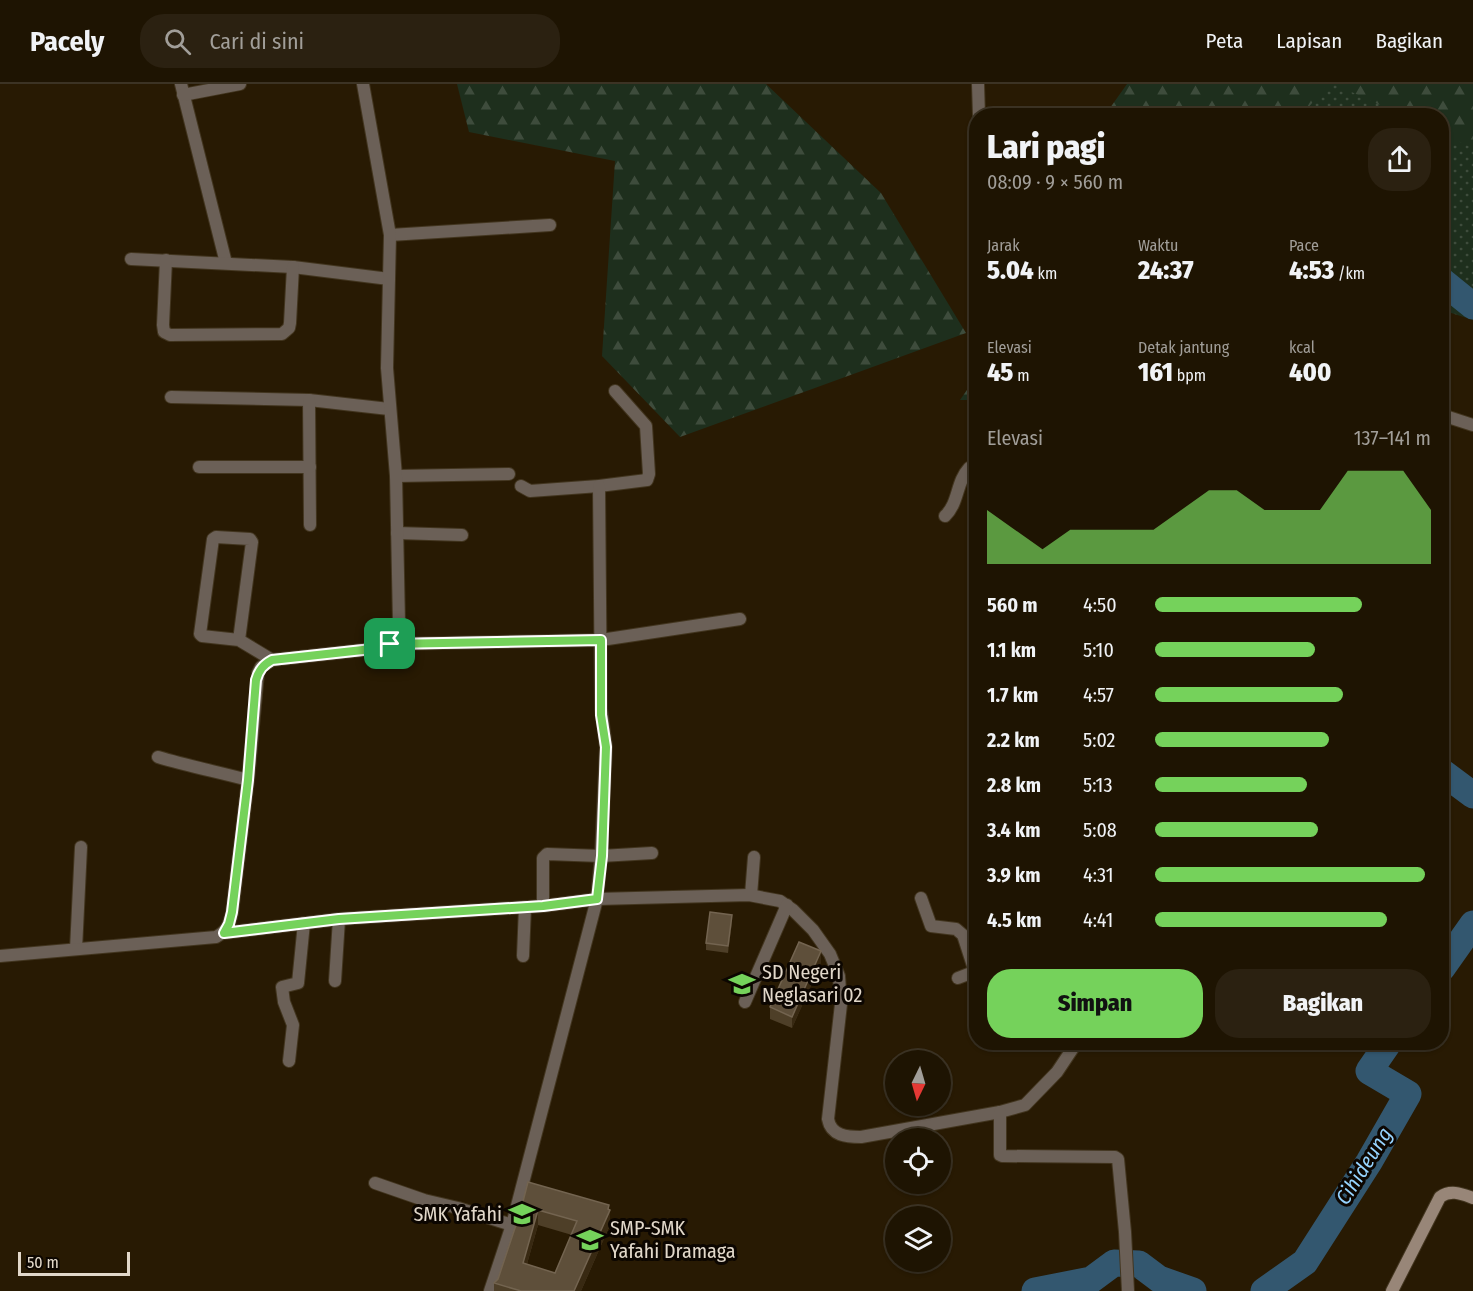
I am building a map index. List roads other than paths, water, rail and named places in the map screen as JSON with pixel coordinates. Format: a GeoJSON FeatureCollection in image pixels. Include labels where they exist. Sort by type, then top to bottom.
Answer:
{"type":"FeatureCollection","features":[{"type":"Feature","properties":{"kind":"main road"},"geometry":{"type":"LineString","coordinates":[[1392,1291],[1436,1201],[1444,1193],[1458,1193],[1473,1198]]}},
{"type":"Feature","properties":{"kind":"street"},"geometry":{"type":"LineString","coordinates":[[226,263],[182,89],[240,84]]}},
{"type":"Feature","properties":{"kind":"street"},"geometry":{"type":"LineString","coordinates":[[224,933],[232,912],[248,780],[256,680],[261,668],[272,660],[381,648],[395,640],[399,623],[396,476],[389,409],[386,344],[390,234],[363,84]]}},
{"type":"Feature","properties":{"kind":"street"},"geometry":{"type":"LineString","coordinates":[[978,84],[979,108]]}},
{"type":"Feature","properties":{"kind":"street"},"geometry":{"type":"LineString","coordinates":[[390,234],[550,225]]}},
{"type":"Feature","properties":{"kind":"street"},"geometry":{"type":"LineString","coordinates":[[131,259],[293,267],[389,279]]}},
{"type":"Feature","properties":{"kind":"street"},"geometry":{"type":"LineString","coordinates":[[166,260],[162,325],[164,332],[170,335],[282,334],[286,332],[290,323],[293,267]]}},
{"type":"Feature","properties":{"kind":"street"},"geometry":{"type":"LineString","coordinates":[[521,486],[530,491],[599,486],[645,480],[649,477],[646,426],[615,391]]}},
{"type":"Feature","properties":{"kind":"street"},"geometry":{"type":"LineString","coordinates":[[171,397],[309,400],[389,409]]}},
{"type":"Feature","properties":{"kind":"street"},"geometry":{"type":"LineString","coordinates":[[309,400],[310,525]]}},
{"type":"Feature","properties":{"kind":"street"},"geometry":{"type":"LineString","coordinates":[[1449,417],[1473,424]]}},
{"type":"Feature","properties":{"kind":"street"},"geometry":{"type":"LineString","coordinates":[[199,467],[309,467]]}},
{"type":"Feature","properties":{"kind":"street"},"geometry":{"type":"LineString","coordinates":[[945,516],[953,506],[963,475],[969,468]]}},
{"type":"Feature","properties":{"kind":"street"},"geometry":{"type":"LineString","coordinates":[[396,476],[509,474]]}},
{"type":"Feature","properties":{"kind":"street"},"geometry":{"type":"LineString","coordinates":[[490,1291],[512,1225],[597,899],[602,856],[606,747],[601,715],[599,486]]}},
{"type":"Feature","properties":{"kind":"street"},"geometry":{"type":"LineString","coordinates":[[397,533],[462,535]]}},
{"type":"Feature","properties":{"kind":"street"},"geometry":{"type":"LineString","coordinates":[[239,640],[252,542],[250,539],[216,537],[213,539],[200,634],[239,640],[272,660]]}},
{"type":"Feature","properties":{"kind":"street"},"geometry":{"type":"LineString","coordinates":[[390,644],[601,640],[740,619]]}},
{"type":"Feature","properties":{"kind":"street"},"geometry":{"type":"LineString","coordinates":[[158,757],[248,780]]}},
{"type":"Feature","properties":{"kind":"street"},"geometry":{"type":"LineString","coordinates":[[76,949],[81,847]]}},
{"type":"Feature","properties":{"kind":"street"},"geometry":{"type":"LineString","coordinates":[[543,906],[544,856],[652,853]]}},
{"type":"Feature","properties":{"kind":"street"},"geometry":{"type":"LineString","coordinates":[[751,895],[754,857]]}},
{"type":"Feature","properties":{"kind":"street"},"geometry":{"type":"LineString","coordinates":[[0,956],[216,937],[224,933],[339,919],[543,906],[597,899],[751,895],[766,897],[787,905],[803,919],[830,954],[839,976],[841,1004],[828,1119],[834,1131],[849,1137],[861,1137],[1000,1112],[1025,1105],[1057,1072],[1072,1050]]}},
{"type":"Feature","properties":{"kind":"street"},"geometry":{"type":"LineString","coordinates":[[921,898],[931,926],[956,929],[963,935],[969,952]]}},
{"type":"Feature","properties":{"kind":"street"},"geometry":{"type":"LineString","coordinates":[[745,1002],[787,905]]}},
{"type":"Feature","properties":{"kind":"street"},"geometry":{"type":"LineString","coordinates":[[523,956],[525,907]]}},
{"type":"Feature","properties":{"kind":"street"},"geometry":{"type":"LineString","coordinates":[[335,981],[339,919]]}},
{"type":"Feature","properties":{"kind":"street"},"geometry":{"type":"LineString","coordinates":[[289,1061],[293,1025],[284,1002],[282,987],[297,983],[304,923]]}},
{"type":"Feature","properties":{"kind":"street"},"geometry":{"type":"LineString","coordinates":[[958,978],[969,974]]}},
{"type":"Feature","properties":{"kind":"street"},"geometry":{"type":"LineString","coordinates":[[1000,1112],[1000,1155],[1002,1156],[1114,1157],[1118,1159],[1128,1291]]}},
{"type":"Feature","properties":{"kind":"street"},"geometry":{"type":"LineString","coordinates":[[375,1183],[424,1200],[512,1225]]}},
{"type":"Feature","properties":{"kind":"waterway","name":"Cihideung"},"geometry":{"type":"LineString","coordinates":[[1449,287],[1473,306]]}},
{"type":"Feature","properties":{"kind":"waterway","name":"Cihideung"},"geometry":{"type":"LineString","coordinates":[[1449,777],[1473,795]]}},
{"type":"Feature","properties":{"kind":"waterway","name":"Cihideung"},"geometry":{"type":"LineString","coordinates":[[1449,958],[1473,924]]}},
{"type":"Feature","properties":{"kind":"waterway","name":"Cihideung"},"geometry":{"type":"LineString","coordinates":[[1264,1291],[1305,1262],[1369,1162],[1408,1094],[1369,1071],[1383,1050]]}},
{"type":"Feature","properties":{"kind":"waterway","name":"Cihideung"},"geometry":{"type":"LineString","coordinates":[[1035,1291],[1091,1280],[1114,1263],[1139,1264],[1159,1279],[1193,1291]]}},
{"type":"Feature","properties":{"kind":"place","name":"SD Negeri Neglasari 02"},"geometry":{"type":"Point","coordinates":[742,984]}},
{"type":"Feature","properties":{"kind":"place","name":"SMK Yafahi"},"geometry":{"type":"Point","coordinates":[522,1214]}},
{"type":"Feature","properties":{"kind":"place","name":"SMP-SMK Yafahi Dramaga"},"geometry":{"type":"Point","coordinates":[590,1240]}}]}
